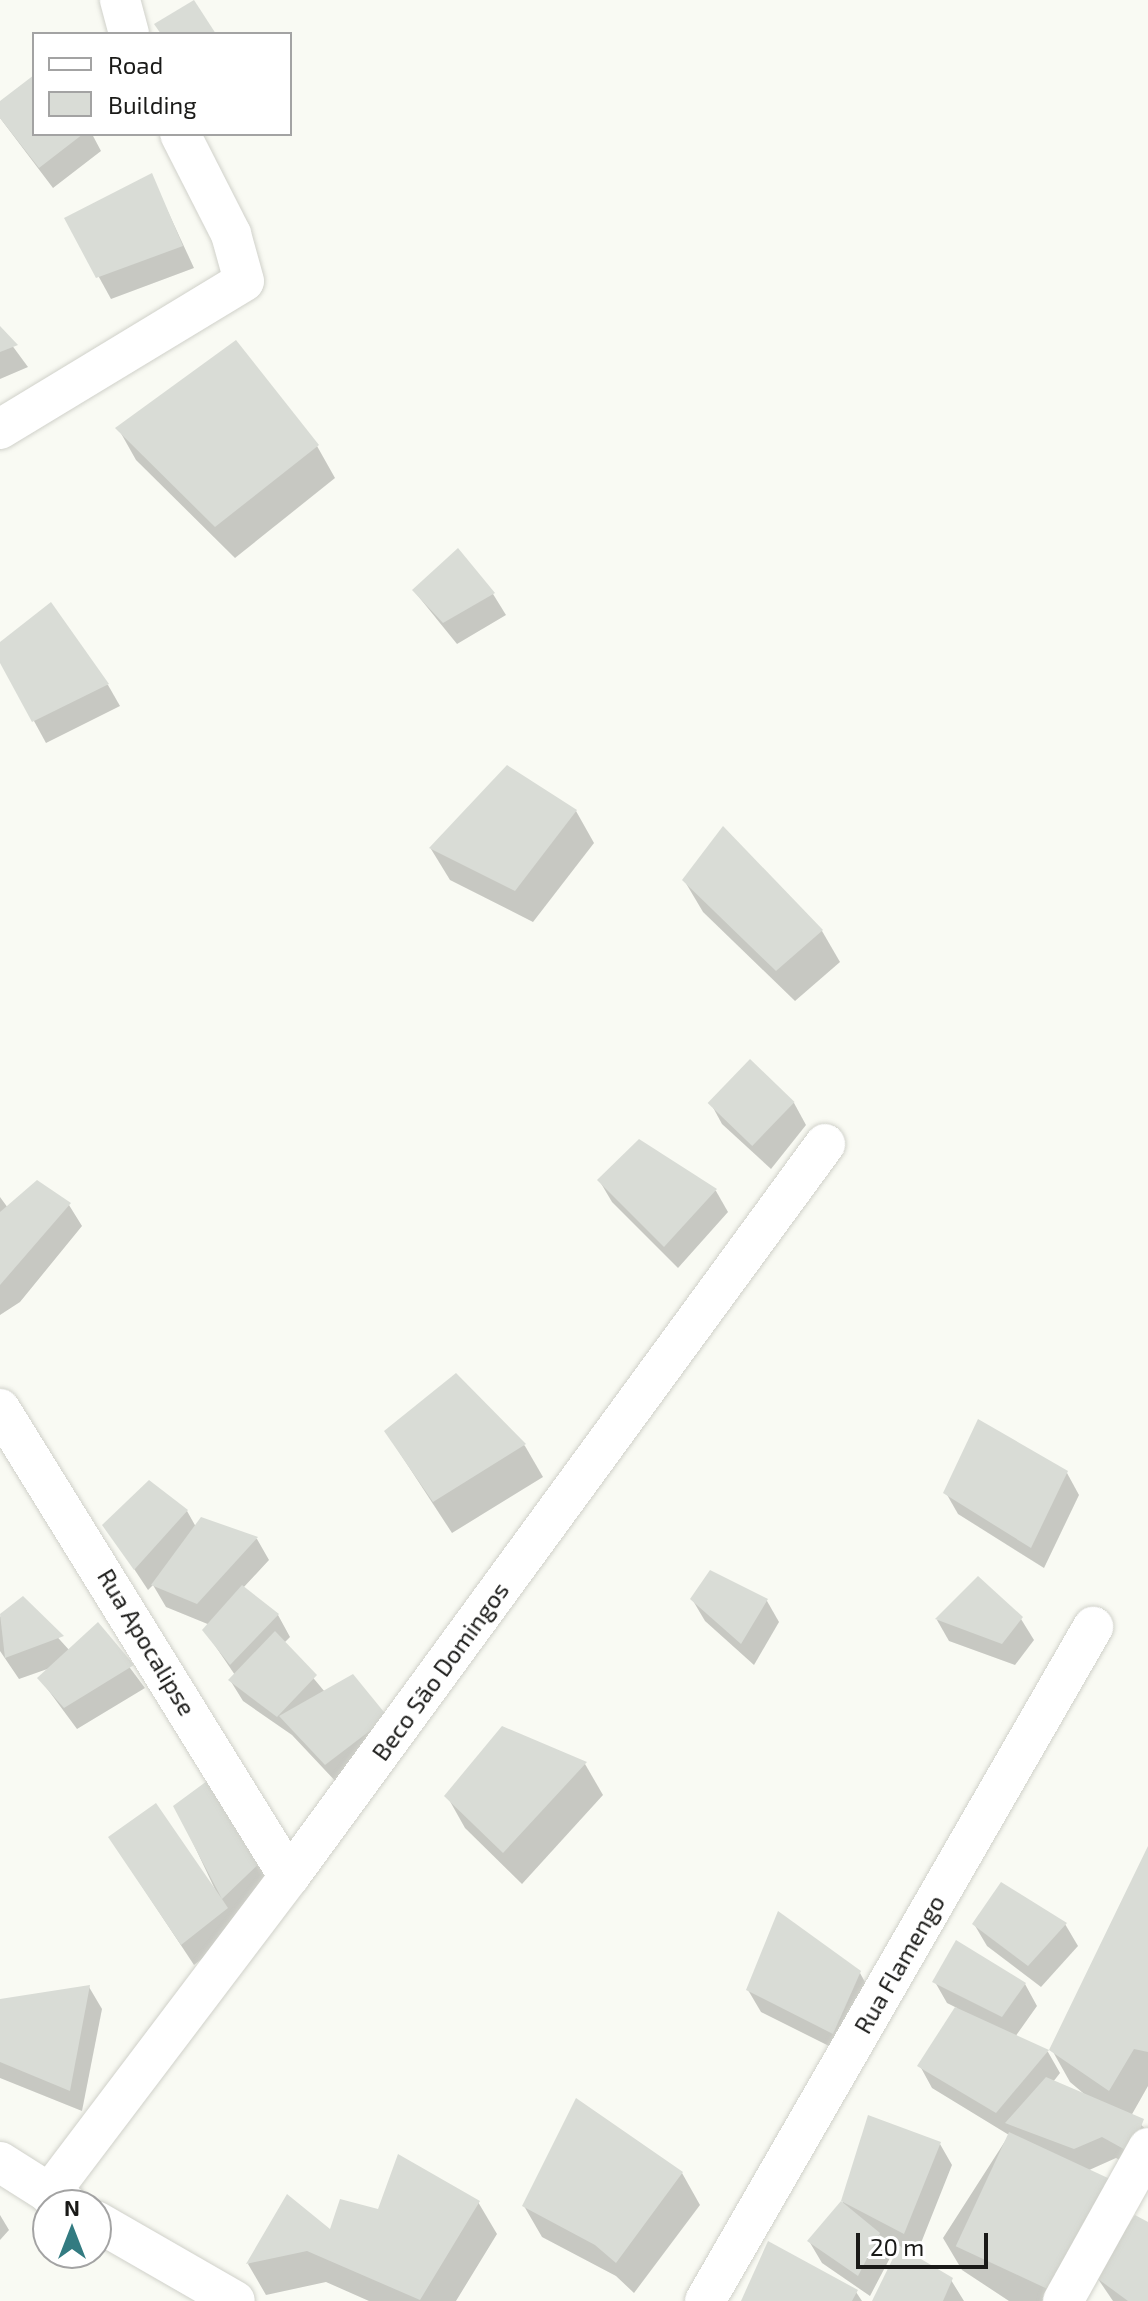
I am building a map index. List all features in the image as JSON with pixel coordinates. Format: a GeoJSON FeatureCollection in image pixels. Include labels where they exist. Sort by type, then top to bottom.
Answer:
{"type":"FeatureCollection","features":[{"type":"Feature","properties":{"kind":"street"},"geometry":{"type":"LineString","coordinates":[[120,0],[128,32]]}},
{"type":"Feature","properties":{"kind":"street"},"geometry":{"type":"LineString","coordinates":[[0,429],[244,281],[231,234],[181,136]]}},
{"type":"Feature","properties":{"kind":"street","name":"Beco São Domingos"},"geometry":{"type":"LineString","coordinates":[[66,2189],[289,1877],[825,1144]]}},
{"type":"Feature","properties":{"kind":"street","name":"Rua Apocalipse"},"geometry":{"type":"LineString","coordinates":[[0,1409],[289,1877]]}},
{"type":"Feature","properties":{"kind":"street","name":"Rua Flamengo"},"geometry":{"type":"LineString","coordinates":[[705,2301],[1093,1627]]}},
{"type":"Feature","properties":{"kind":"street"},"geometry":{"type":"LineString","coordinates":[[1063,2301],[1148,2148]]}},
{"type":"Feature","properties":{"kind":"street"},"geometry":{"type":"LineString","coordinates":[[0,2162],[41,2189]]}},
{"type":"Feature","properties":{"kind":"street"},"geometry":{"type":"LineString","coordinates":[[112,2230],[235,2301]]}},
{"type":"Feature","properties":{"kind":"building"},"geometry":{"type":"Polygon","coordinates":[[[194,0],[215,32],[160,32],[154,24],[194,0]]]}},
{"type":"Feature","properties":{"kind":"building"},"geometry":{"type":"Polygon","coordinates":[[[32,77],[32,136],[80,136],[39,168],[0,118],[0,101],[32,77]]]}},
{"type":"Feature","properties":{"kind":"building"},"geometry":{"type":"Polygon","coordinates":[[[152,173],[183,246],[96,278],[64,218],[152,173]]]}},
{"type":"Feature","properties":{"kind":"building"},"geometry":{"type":"Polygon","coordinates":[[[0,326],[18,345],[0,352],[0,326]]]}},
{"type":"Feature","properties":{"kind":"building"},"geometry":{"type":"Polygon","coordinates":[[[236,340],[319,445],[215,527],[115,428],[236,340]]]}},
{"type":"Feature","properties":{"kind":"building"},"geometry":{"type":"Polygon","coordinates":[[[458,548],[495,593],[443,623],[412,590],[458,548]]]}},
{"type":"Feature","properties":{"kind":"building"},"geometry":{"type":"Polygon","coordinates":[[[51,602],[109,684],[32,722],[0,663],[0,642],[51,602]]]}},
{"type":"Feature","properties":{"kind":"building"},"geometry":{"type":"Polygon","coordinates":[[[507,765],[577,810],[515,891],[429,848],[507,765]]]}},
{"type":"Feature","properties":{"kind":"building"},"geometry":{"type":"Polygon","coordinates":[[[723,826],[823,930],[776,971],[682,880],[723,826]]]}},
{"type":"Feature","properties":{"kind":"building"},"geometry":{"type":"Polygon","coordinates":[[[750,1059],[795,1102],[752,1146],[708,1103],[750,1059]]]}},
{"type":"Feature","properties":{"kind":"building"},"geometry":{"type":"Polygon","coordinates":[[[639,1139],[717,1189],[664,1247],[597,1180],[639,1139]]]}},
{"type":"Feature","properties":{"kind":"building"},"geometry":{"type":"Polygon","coordinates":[[[37,1180],[71,1203],[0,1285],[0,1212],[37,1180]]]}},
{"type":"Feature","properties":{"kind":"building"},"geometry":{"type":"Polygon","coordinates":[[[456,1373],[526,1444],[433,1502],[384,1431],[456,1373]]]}},
{"type":"Feature","properties":{"kind":"building"},"geometry":{"type":"Polygon","coordinates":[[[978,1419],[1068,1471],[1031,1548],[943,1493],[978,1419]]]}},
{"type":"Feature","properties":{"kind":"building"},"geometry":{"type":"Polygon","coordinates":[[[149,1480],[188,1510],[134,1570],[102,1525],[149,1480]]]}},
{"type":"Feature","properties":{"kind":"building"},"geometry":{"type":"Polygon","coordinates":[[[201,1517],[258,1537],[197,1604],[151,1585],[201,1517]]]}},
{"type":"Feature","properties":{"kind":"building"},"geometry":{"type":"Polygon","coordinates":[[[710,1570],[768,1599],[741,1644],[690,1599],[710,1570]]]}},
{"type":"Feature","properties":{"kind":"building"},"geometry":{"type":"Polygon","coordinates":[[[978,1576],[1023,1617],[1002,1644],[935,1619],[978,1576]]]}},
{"type":"Feature","properties":{"kind":"building"},"geometry":{"type":"Polygon","coordinates":[[[242,1585],[279,1614],[230,1665],[202,1630],[242,1585]]]}},
{"type":"Feature","properties":{"kind":"building"},"geometry":{"type":"Polygon","coordinates":[[[23,1596],[64,1636],[5,1658],[0,1614],[23,1596]]]}},
{"type":"Feature","properties":{"kind":"building"},"geometry":{"type":"Polygon","coordinates":[[[98,1622],[134,1665],[64,1708],[37,1678],[98,1622]]]}},
{"type":"Feature","properties":{"kind":"building"},"geometry":{"type":"Polygon","coordinates":[[[275,1631],[317,1675],[277,1717],[228,1680],[275,1631]]]}},
{"type":"Feature","properties":{"kind":"building"},"geometry":{"type":"Polygon","coordinates":[[[353,1674],[388,1717],[325,1765],[279,1716],[353,1674]]]}},
{"type":"Feature","properties":{"kind":"building"},"geometry":{"type":"Polygon","coordinates":[[[502,1726],[587,1762],[503,1853],[444,1796],[502,1726]]]}},
{"type":"Feature","properties":{"kind":"building"},"geometry":{"type":"Polygon","coordinates":[[[207,1781],[267,1856],[222,1899],[173,1806],[207,1781]]]}},
{"type":"Feature","properties":{"kind":"building"},"geometry":{"type":"Polygon","coordinates":[[[156,1803],[228,1908],[181,1945],[108,1837],[156,1803]]]}},
{"type":"Feature","properties":{"kind":"building"},"geometry":{"type":"Polygon","coordinates":[[[1148,1846],[1148,2052],[1134,2049],[1109,2091],[1049,2050],[1148,1846]]]}},
{"type":"Feature","properties":{"kind":"building"},"geometry":{"type":"Polygon","coordinates":[[[1001,1882],[1067,1923],[1028,1966],[972,1924],[1001,1882]]]}},
{"type":"Feature","properties":{"kind":"building"},"geometry":{"type":"Polygon","coordinates":[[[778,1911],[861,1971],[833,2034],[746,1990],[778,1911]]]}},
{"type":"Feature","properties":{"kind":"building"},"geometry":{"type":"Polygon","coordinates":[[[956,1940],[1026,1983],[1002,2017],[932,1982],[956,1940]]]}},
{"type":"Feature","properties":{"kind":"building"},"geometry":{"type":"Polygon","coordinates":[[[90,1985],[70,2091],[0,2062],[0,1999],[90,1985]]]}},
{"type":"Feature","properties":{"kind":"building"},"geometry":{"type":"Polygon","coordinates":[[[955,2007],[1049,2050],[996,2113],[917,2066],[955,2007]]]}},
{"type":"Feature","properties":{"kind":"building"},"geometry":{"type":"Polygon","coordinates":[[[1046,2077],[1144,2119],[1131,2153],[1102,2137],[1074,2149],[1005,2123],[1046,2077]]]}},
{"type":"Feature","properties":{"kind":"building"},"geometry":{"type":"Polygon","coordinates":[[[576,2098],[683,2172],[616,2263],[595,2245],[522,2206],[576,2098]]]}},
{"type":"Feature","properties":{"kind":"building"},"geometry":{"type":"Polygon","coordinates":[[[868,2115],[941,2142],[904,2234],[841,2201],[868,2115]]]}},
{"type":"Feature","properties":{"kind":"building"},"geometry":{"type":"Polygon","coordinates":[[[1009,2132],[1113,2181],[1060,2295],[956,2246],[1009,2132]]]}},
{"type":"Feature","properties":{"kind":"building"},"geometry":{"type":"Polygon","coordinates":[[[398,2154],[480,2201],[420,2300],[307,2251],[246,2264],[287,2194],[330,2229],[340,2199],[378,2209],[398,2154]]]}},
{"type":"Feature","properties":{"kind":"building"},"geometry":{"type":"Polygon","coordinates":[[[841,2201],[880,2233],[858,2276],[807,2241],[841,2201]]]}},
{"type":"Feature","properties":{"kind":"building"},"geometry":{"type":"Polygon","coordinates":[[[1135,2215],[1148,2222],[1148,2301],[1128,2301],[1094,2276],[1135,2215]]]}},
{"type":"Feature","properties":{"kind":"building"},"geometry":{"type":"Polygon","coordinates":[[[768,2241],[858,2290],[852,2301],[741,2301],[768,2241]]]}},
{"type":"Feature","properties":{"kind":"building"},"geometry":{"type":"Polygon","coordinates":[[[899,2246],[953,2278],[943,2301],[872,2301],[899,2246]]]}}]}
